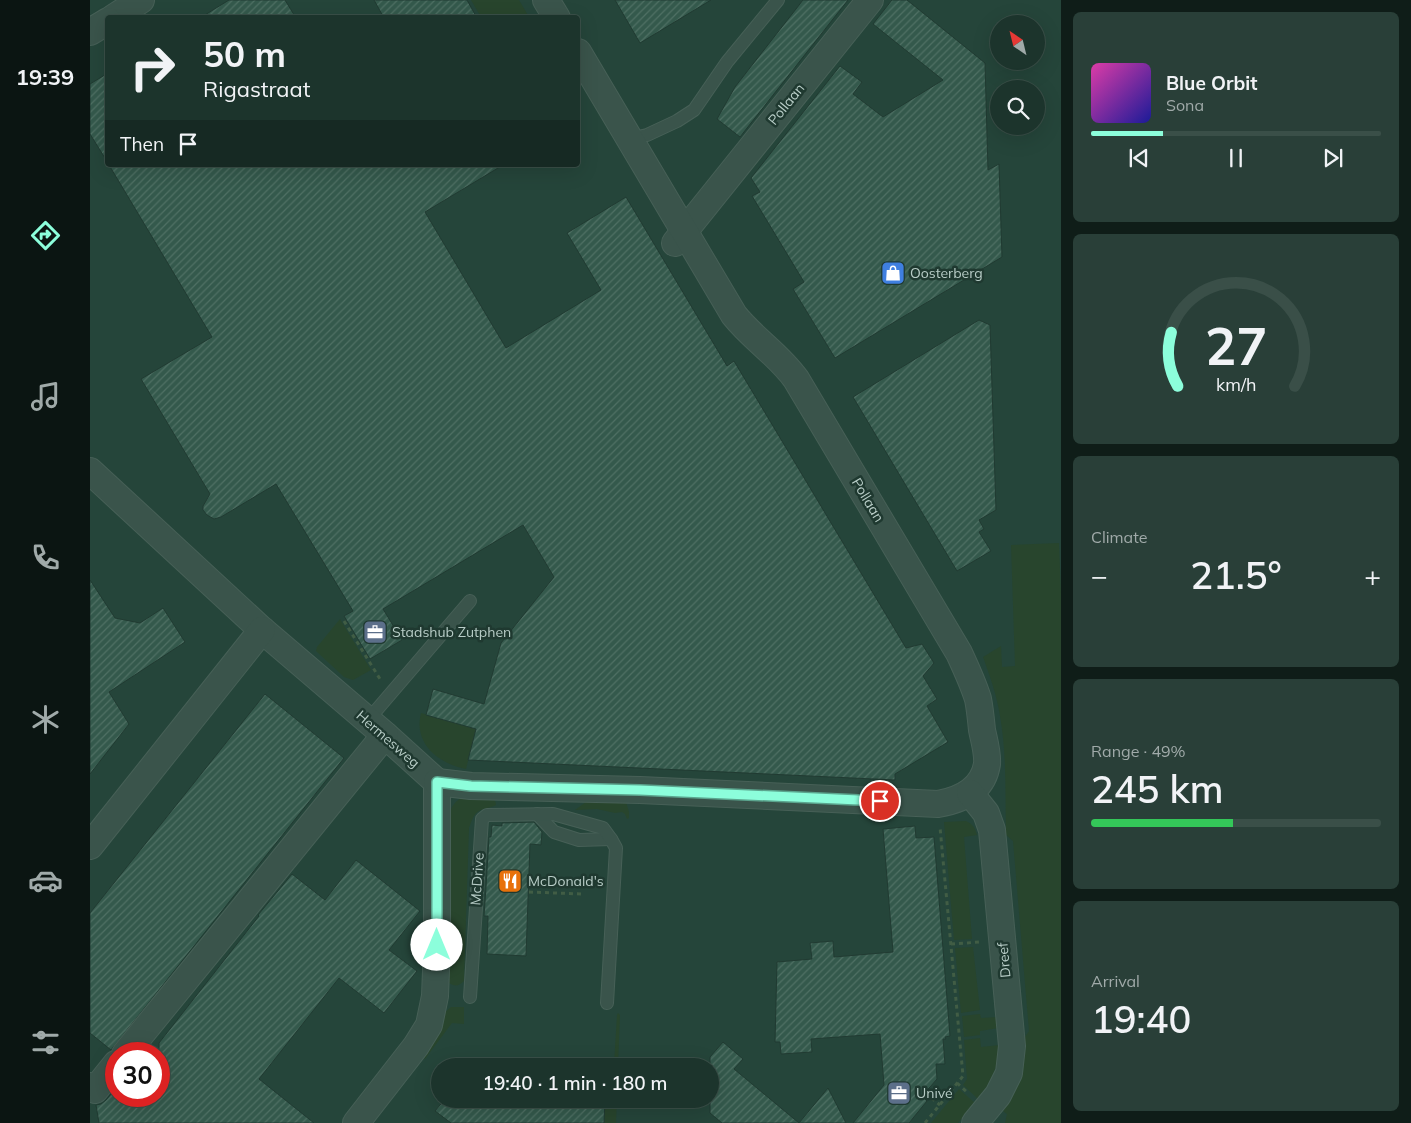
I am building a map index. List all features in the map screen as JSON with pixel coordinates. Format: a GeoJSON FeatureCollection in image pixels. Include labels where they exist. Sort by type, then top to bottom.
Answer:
{"type":"FeatureCollection","features":[{"type":"Feature","properties":{"kind":"street"},"geometry":{"type":"LineString","coordinates":[[118,15],[141,0]]}},
{"type":"Feature","properties":{"kind":"street"},"geometry":{"type":"LineString","coordinates":[[546,0],[555,15]]}},
{"type":"Feature","properties":{"kind":"street","name":"Pollaan"},"geometry":{"type":"LineString","coordinates":[[679,239],[870,0]]}},
{"type":"Feature","properties":{"kind":"street"},"geometry":{"type":"LineString","coordinates":[[90,32],[105,23]]}},
{"type":"Feature","properties":{"kind":"street","name":"Pollaan"},"geometry":{"type":"LineString","coordinates":[[580,55],[630,140],[679,239],[743,327],[779,359],[796,379],[959,653],[970,675],[978,700],[987,762],[978,784],[970,793]]}},
{"type":"Feature","properties":{"kind":"street","name":"Hermesweg"},"geometry":{"type":"LineString","coordinates":[[90,471],[262,630],[437,782]]}},
{"type":"Feature","properties":{"kind":"street"},"geometry":{"type":"LineString","coordinates":[[90,846],[262,630]]}},
{"type":"Feature","properties":{"kind":"street"},"geometry":{"type":"LineString","coordinates":[[134,1042],[377,728]]}},
{"type":"Feature","properties":{"kind":"street"},"geometry":{"type":"LineString","coordinates":[[356,1123],[416,1046],[429,1025],[435,996],[437,782],[471,786],[640,790],[938,804],[960,799],[970,793]]}},
{"type":"Feature","properties":{"kind":"street","name":"Dreef"},"geometry":{"type":"LineString","coordinates":[[970,793],[986,813],[992,830],[1012,1046],[1009,1073],[998,1095],[974,1123]]}},
{"type":"Feature","properties":{"kind":"street"},"geometry":{"type":"LineString","coordinates":[[92,1091],[105,1076]]}},
{"type":"Feature","properties":{"kind":"lane"},"geometry":{"type":"LineString","coordinates":[[630,140],[647,135],[694,110],[727,62],[778,0]]}},
{"type":"Feature","properties":{"kind":"lane"},"geometry":{"type":"LineString","coordinates":[[377,728],[390,695],[470,601]]}},
{"type":"Feature","properties":{"kind":"lane"},"geometry":{"type":"LineString","coordinates":[[537,814],[554,832],[579,840],[611,839],[616,848],[608,1003]]}},
{"type":"Feature","properties":{"kind":"lane","name":"McDrive"},"geometry":{"type":"LineString","coordinates":[[470,997],[482,819],[488,815],[553,814],[603,828],[611,839]]}},
{"type":"Feature","properties":{"kind":"path"},"geometry":{"type":"LineString","coordinates":[[344,621],[390,695]]}},
{"type":"Feature","properties":{"kind":"path"},"geometry":{"type":"LineString","coordinates":[[925,1123],[963,1076],[938,804]]}},
{"type":"Feature","properties":{"kind":"path"},"geometry":{"type":"LineString","coordinates":[[529,892],[583,894]]}},
{"type":"Feature","properties":{"kind":"path"},"geometry":{"type":"LineString","coordinates":[[925,1093],[940,1105]]}},
{"type":"Feature","properties":{"kind":"green space"},"geometry":{"type":"Polygon","coordinates":[[[471,0],[519,0],[528,15],[480,15],[471,0]]]}},
{"type":"Feature","properties":{"kind":"green space"},"geometry":{"type":"Polygon","coordinates":[[[1059,543],[1061,593],[1061,1123],[1005,1123],[1007,1114],[1003,1111],[1010,1096],[1023,1040],[1029,1031],[1013,841],[1006,835],[1005,761],[1002,731],[999,709],[983,657],[1001,646],[1002,667],[1015,666],[1011,545],[1059,543]]]}},
{"type":"Feature","properties":{"kind":"green space"},"geometry":{"type":"Polygon","coordinates":[[[340,619],[371,670],[353,680],[344,677],[316,651],[317,647],[340,619]]]}},
{"type":"Feature","properties":{"kind":"green space"},"geometry":{"type":"Polygon","coordinates":[[[421,713],[476,729],[466,769],[446,763],[430,751],[421,734],[421,713]]]}},
{"type":"Feature","properties":{"kind":"green space"},"geometry":{"type":"Polygon","coordinates":[[[474,793],[491,797],[496,805],[478,812],[474,816],[469,828],[464,981],[459,985],[455,985],[447,980],[449,816],[458,800],[474,793]]]}},
{"type":"Feature","properties":{"kind":"green space"},"geometry":{"type":"Polygon","coordinates":[[[590,799],[626,802],[629,818],[627,819],[622,812],[615,813],[597,809],[575,810],[590,799]]]}},
{"type":"Feature","properties":{"kind":"green space"},"geometry":{"type":"Polygon","coordinates":[[[966,821],[973,826],[977,835],[964,837],[972,939],[954,940],[944,822],[966,821]]]}},
{"type":"Feature","properties":{"kind":"green space"},"geometry":{"type":"Polygon","coordinates":[[[973,947],[980,1010],[961,1013],[955,948],[973,947]]]}},
{"type":"Feature","properties":{"kind":"green space"},"geometry":{"type":"Polygon","coordinates":[[[451,1007],[464,1007],[464,1024],[452,1023],[425,1059],[423,1057],[445,1012],[451,1007]]]}},
{"type":"Feature","properties":{"kind":"green space"},"geometry":{"type":"Polygon","coordinates":[[[618,1013],[620,1015],[618,1058],[614,1058],[618,1013]]]}},
{"type":"Feature","properties":{"kind":"green space"},"geometry":{"type":"Polygon","coordinates":[[[980,1014],[981,1018],[998,1017],[998,1028],[980,1031],[980,1035],[964,1037],[962,1016],[980,1014]]]}},
{"type":"Feature","properties":{"kind":"green space"},"geometry":{"type":"Polygon","coordinates":[[[980,1038],[981,1047],[1000,1045],[994,1074],[978,1099],[963,1085],[967,1079],[964,1040],[980,1038]]]}},
{"type":"Feature","properties":{"kind":"green space"},"geometry":{"type":"Polygon","coordinates":[[[959,1089],[975,1103],[958,1123],[931,1123],[959,1089]]]}},
{"type":"Feature","properties":{"kind":"green space"},"geometry":{"type":"Polygon","coordinates":[[[605,1108],[617,1108],[616,1123],[604,1123],[605,1108]]]}},
{"type":"Feature","properties":{"kind":"building"},"geometry":{"type":"Polygon","coordinates":[[[229,0],[285,0],[294,15],[205,15],[229,0]]]}},
{"type":"Feature","properties":{"kind":"building"},"geometry":{"type":"Polygon","coordinates":[[[374,0],[467,0],[475,15],[382,15],[374,0]]]}},
{"type":"Feature","properties":{"kind":"building"},"geometry":{"type":"Polygon","coordinates":[[[615,0],[711,0],[640,43],[615,0]]]}},
{"type":"Feature","properties":{"kind":"building"},"geometry":{"type":"Polygon","coordinates":[[[803,0],[848,0],[740,137],[717,119],[735,87],[803,0]]]}},
{"type":"Feature","properties":{"kind":"building"},"geometry":{"type":"Polygon","coordinates":[[[892,0],[907,0],[985,63],[988,170],[999,164],[1002,257],[835,358],[793,289],[804,282],[752,196],[760,192],[751,178],[840,66],[862,82],[853,94],[883,117],[943,80],[873,24],[892,0]]]}},
{"type":"Feature","properties":{"kind":"building"},"geometry":{"type":"Polygon","coordinates":[[[105,75],[105,158],[90,134],[90,84],[105,75]]]}},
{"type":"Feature","properties":{"kind":"building"},"geometry":{"type":"Polygon","coordinates":[[[110,167],[500,167],[425,212],[506,348],[601,290],[567,233],[626,197],[727,366],[734,361],[906,648],[922,644],[934,663],[923,676],[937,699],[927,706],[948,742],[895,774],[895,780],[468,760],[476,729],[426,715],[433,689],[484,704],[501,643],[554,577],[523,525],[383,609],[402,640],[370,659],[344,616],[353,611],[276,484],[221,517],[214,519],[203,510],[203,506],[210,494],[141,379],[212,337],[110,167]]]}},
{"type":"Feature","properties":{"kind":"building"},"geometry":{"type":"Polygon","coordinates":[[[979,320],[990,325],[996,510],[979,520],[984,529],[979,532],[991,551],[957,571],[853,397],[979,320]]]}},
{"type":"Feature","properties":{"kind":"building"},"geometry":{"type":"Polygon","coordinates":[[[90,580],[115,618],[140,623],[163,608],[185,642],[109,692],[129,724],[90,774],[90,580]]]}},
{"type":"Feature","properties":{"kind":"building"},"geometry":{"type":"Polygon","coordinates":[[[265,694],[344,758],[117,1042],[105,1042],[105,1045],[90,1033],[90,913],[265,694]]]}},
{"type":"Feature","properties":{"kind":"building"},"geometry":{"type":"Polygon","coordinates":[[[534,822],[542,832],[541,845],[530,844],[526,956],[487,954],[488,916],[484,916],[489,837],[491,837],[492,825],[502,826],[502,823],[534,822]]]}},
{"type":"Feature","properties":{"kind":"building"},"geometry":{"type":"Polygon","coordinates":[[[915,826],[916,838],[934,837],[950,1036],[943,1039],[945,1064],[936,1064],[937,1079],[922,1096],[927,1101],[909,1123],[853,1123],[884,1085],[880,1034],[811,1039],[812,1052],[781,1054],[780,1042],[775,1042],[777,962],[812,959],[810,943],[833,941],[834,957],[893,952],[883,829],[915,826]]]}},
{"type":"Feature","properties":{"kind":"building"},"geometry":{"type":"Polygon","coordinates":[[[356,860],[420,911],[389,950],[417,971],[384,1013],[339,978],[259,1079],[314,1123],[99,1123],[96,1105],[105,1101],[105,1107],[170,1107],[170,1042],[160,1042],[292,874],[325,900],[356,860]]]}},
{"type":"Feature","properties":{"kind":"building"},"geometry":{"type":"Polygon","coordinates":[[[723,1042],[743,1059],[734,1069],[799,1123],[722,1123],[710,1113],[710,1108],[719,1108],[719,1058],[710,1057],[723,1042]]]}},
{"type":"Feature","properties":{"kind":"building"},"geometry":{"type":"Polygon","coordinates":[[[828,1088],[846,1123],[799,1123],[828,1088]]]}},
{"type":"Feature","properties":{"kind":"building"},"geometry":{"type":"Polygon","coordinates":[[[438,1108],[605,1108],[604,1123],[451,1123],[435,1111],[438,1108]]]}},
{"type":"Feature","properties":{"kind":"place","name":"Oosterberg"},"geometry":{"type":"Point","coordinates":[893,273]}},
{"type":"Feature","properties":{"kind":"place","name":"Stadshub Zutphen"},"geometry":{"type":"Point","coordinates":[375,632]}},
{"type":"Feature","properties":{"kind":"place","name":"McDonald's"},"geometry":{"type":"Point","coordinates":[510,881]}},
{"type":"Feature","properties":{"kind":"place","name":"Univé"},"geometry":{"type":"Point","coordinates":[899,1093]}},
{"type":"Feature","properties":{"kind":"route"},"geometry":{"type":"LineString","coordinates":[[437,945],[437,782],[471,786],[640,790],[880,801]]}}]}
